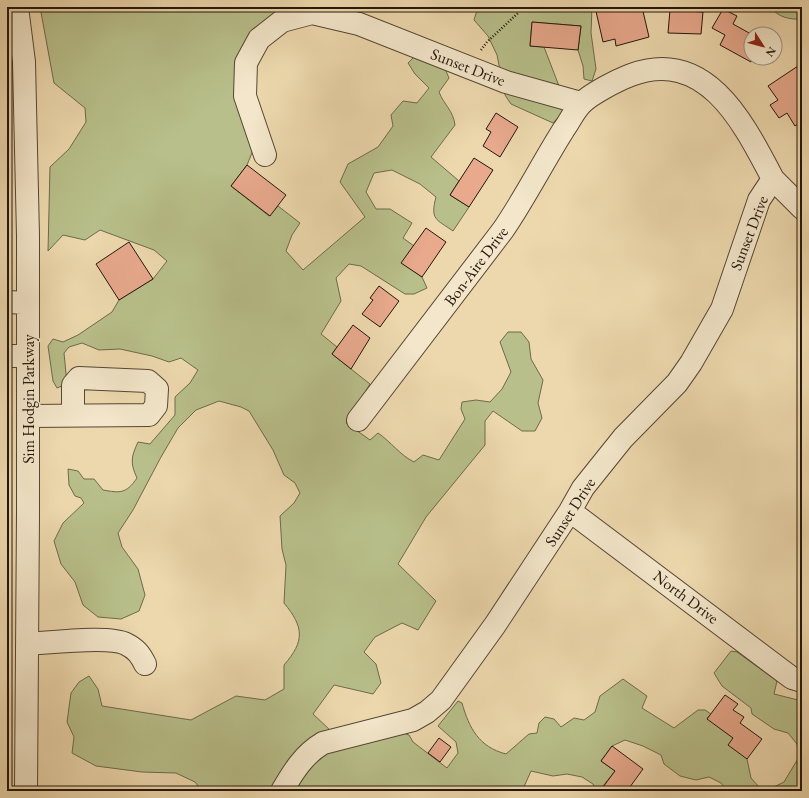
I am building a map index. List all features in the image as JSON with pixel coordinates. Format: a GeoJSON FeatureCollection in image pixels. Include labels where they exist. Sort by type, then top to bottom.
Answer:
{"type":"FeatureCollection","features":[{"type":"Feature","properties":{"kind":"street","name":"Sim Hodgin Parkway"},"geometry":{"type":"LineString","coordinates":[[17,7],[24,62],[17,303],[18,356],[28,416],[26,791]]}},
{"type":"Feature","properties":{"kind":"street","name":"Sunset Drive"},"geometry":{"type":"LineString","coordinates":[[265,155],[245,96],[246,63],[259,39],[282,21],[312,13],[359,24],[506,82],[581,103],[613,82],[657,68],[678,71],[694,77],[713,88],[746,129],[773,179],[758,200],[722,309],[691,363],[673,387],[618,444],[583,488],[570,511],[495,625],[440,700],[427,712],[413,720],[324,743],[306,755],[282,791]]}},
{"type":"Feature","properties":{"kind":"street","name":"Bon-Aire Drive"},"geometry":{"type":"LineString","coordinates":[[358,420],[503,230],[523,201],[546,156],[581,103]]}},
{"type":"Feature","properties":{"kind":"street"},"geometry":{"type":"LineString","coordinates":[[773,179],[802,208]]}},
{"type":"Feature","properties":{"kind":"street"},"geometry":{"type":"LineString","coordinates":[[28,416],[74,416]]}},
{"type":"Feature","properties":{"kind":"street","name":"North Drive"},"geometry":{"type":"LineString","coordinates":[[570,511],[792,678],[802,680]]}},
{"type":"Feature","properties":{"kind":"street"},"geometry":{"type":"LineString","coordinates":[[27,644],[106,640],[125,643],[139,652],[144,664]]}},
{"type":"Feature","properties":{"kind":"path"},"geometry":{"type":"LineString","coordinates":[[471,68],[487,42],[518,13],[520,7]]}},
{"type":"Feature","properties":{"kind":"green space"},"geometry":{"type":"Polygon","coordinates":[[[40,7],[294,7],[252,39],[254,148],[247,165],[231,186],[269,216],[278,206],[300,223],[292,235],[286,251],[303,270],[365,217],[340,182],[348,164],[378,147],[393,126],[391,115],[403,101],[417,103],[429,88],[415,74],[408,63],[416,55],[443,64],[449,78],[439,92],[452,115],[455,125],[431,157],[459,181],[450,195],[469,207],[453,231],[436,218],[434,215],[434,205],[436,197],[420,184],[392,170],[374,173],[366,192],[376,209],[390,209],[412,223],[403,238],[414,246],[402,263],[422,277],[427,288],[414,294],[405,294],[361,266],[349,264],[336,278],[341,301],[321,334],[337,347],[332,354],[370,384],[346,423],[370,440],[378,433],[404,456],[414,462],[423,455],[439,460],[465,419],[461,409],[462,402],[476,400],[490,402],[502,389],[511,372],[500,342],[508,332],[521,332],[529,342],[531,359],[543,380],[538,403],[542,418],[535,431],[522,431],[493,411],[485,421],[485,445],[426,517],[398,564],[436,601],[418,630],[402,623],[375,637],[364,652],[376,664],[381,683],[373,694],[334,685],[313,714],[331,731],[312,737],[282,771],[272,791],[202,791],[195,782],[176,773],[142,772],[96,766],[72,753],[74,737],[67,722],[71,693],[79,682],[89,676],[98,689],[102,706],[191,720],[236,696],[265,700],[284,689],[284,665],[296,649],[299,641],[299,634],[295,619],[284,603],[286,565],[282,549],[280,516],[294,503],[300,493],[295,483],[284,475],[273,450],[249,411],[241,407],[219,401],[196,410],[178,428],[133,510],[118,533],[122,547],[138,569],[145,595],[139,611],[121,619],[98,617],[83,605],[75,582],[61,564],[54,541],[63,523],[84,503],[81,498],[75,496],[69,485],[68,469],[78,471],[84,479],[94,479],[103,490],[118,492],[126,490],[137,478],[132,460],[138,442],[150,444],[175,415],[175,397],[190,383],[198,370],[181,358],[169,362],[152,356],[120,349],[99,350],[82,343],[69,347],[64,353],[67,384],[57,388],[53,381],[48,346],[53,339],[63,342],[78,335],[112,312],[119,300],[153,279],[167,261],[154,250],[100,230],[85,240],[63,235],[48,251],[50,167],[69,149],[86,122],[85,108],[54,83],[40,7]]]}},
{"type":"Feature","properties":{"kind":"green space"},"geometry":{"type":"Polygon","coordinates":[[[478,7],[592,7],[591,33],[596,69],[592,81],[584,79],[583,66],[578,50],[581,26],[532,22],[530,46],[544,47],[559,86],[565,110],[553,123],[511,104],[505,95],[497,55],[488,36],[474,20],[478,7]]]}},
{"type":"Feature","properties":{"kind":"green space"},"geometry":{"type":"Polygon","coordinates":[[[771,7],[802,7],[802,19],[784,17],[771,7]]]}},
{"type":"Feature","properties":{"kind":"green space"},"geometry":{"type":"Polygon","coordinates":[[[7,508],[10,508],[9,613],[7,613],[7,508]]]}},
{"type":"Feature","properties":{"kind":"green space"},"geometry":{"type":"Polygon","coordinates":[[[731,651],[737,652],[777,681],[774,694],[802,701],[802,791],[727,791],[721,783],[709,777],[696,780],[680,776],[664,764],[661,755],[643,746],[625,740],[612,746],[601,761],[615,771],[603,786],[609,791],[597,791],[593,784],[582,777],[567,774],[553,776],[531,771],[523,789],[520,791],[292,791],[318,757],[332,751],[403,733],[409,735],[413,742],[447,768],[458,753],[456,742],[438,726],[458,701],[462,703],[468,721],[476,735],[489,747],[506,754],[529,734],[537,733],[539,723],[545,717],[554,719],[561,727],[574,718],[584,720],[595,712],[600,696],[623,679],[647,696],[642,708],[674,728],[698,710],[705,710],[711,714],[707,718],[733,738],[747,759],[751,778],[759,787],[768,790],[784,782],[799,757],[797,744],[788,733],[774,729],[752,714],[751,708],[722,686],[714,673],[731,651]]]}},
{"type":"Feature","properties":{"kind":"building"},"geometry":{"type":"Polygon","coordinates":[[[595,7],[642,7],[649,37],[616,46],[615,39],[603,42],[595,7]]]}},
{"type":"Feature","properties":{"kind":"building"},"geometry":{"type":"Polygon","coordinates":[[[723,9],[737,16],[733,24],[743,30],[743,58],[720,45],[725,35],[712,28],[723,9]]]}},
{"type":"Feature","properties":{"kind":"building"},"geometry":{"type":"Polygon","coordinates":[[[670,10],[703,12],[701,34],[668,33],[670,10]]]}},
{"type":"Feature","properties":{"kind":"building"},"geometry":{"type":"Polygon","coordinates":[[[532,22],[581,26],[578,50],[530,46],[532,22]]]}},
{"type":"Feature","properties":{"kind":"building"},"geometry":{"type":"Polygon","coordinates":[[[798,66],[802,71],[802,97],[800,98],[802,101],[802,121],[795,126],[787,113],[779,118],[770,105],[778,100],[768,86],[798,66]]]}},
{"type":"Feature","properties":{"kind":"building"},"geometry":{"type":"Polygon","coordinates":[[[496,113],[518,127],[500,157],[483,146],[491,132],[486,129],[496,113]]]}},
{"type":"Feature","properties":{"kind":"building"},"geometry":{"type":"Polygon","coordinates":[[[474,158],[493,170],[469,207],[450,195],[474,158]]]}},
{"type":"Feature","properties":{"kind":"building"},"geometry":{"type":"Polygon","coordinates":[[[247,165],[286,195],[270,216],[231,186],[247,165]]]}},
{"type":"Feature","properties":{"kind":"building"},"geometry":{"type":"Polygon","coordinates":[[[426,228],[446,242],[422,277],[401,263],[426,228]]]}},
{"type":"Feature","properties":{"kind":"building"},"geometry":{"type":"Polygon","coordinates":[[[129,242],[153,279],[119,300],[96,264],[129,242]]]}},
{"type":"Feature","properties":{"kind":"building"},"geometry":{"type":"Polygon","coordinates":[[[379,286],[399,301],[380,327],[362,314],[373,300],[370,298],[379,286]]]}},
{"type":"Feature","properties":{"kind":"building"},"geometry":{"type":"Polygon","coordinates":[[[353,325],[370,338],[351,369],[332,354],[353,325]]]}},
{"type":"Feature","properties":{"kind":"building"},"geometry":{"type":"Polygon","coordinates":[[[725,695],[738,704],[733,710],[744,717],[740,723],[762,739],[747,759],[728,745],[733,738],[707,719],[725,695]]]}},
{"type":"Feature","properties":{"kind":"building"},"geometry":{"type":"Polygon","coordinates":[[[439,738],[451,747],[440,762],[428,753],[439,738]]]}},
{"type":"Feature","properties":{"kind":"building"},"geometry":{"type":"Polygon","coordinates":[[[612,746],[643,769],[627,791],[609,791],[603,787],[615,771],[601,761],[612,746]]]}}]}
